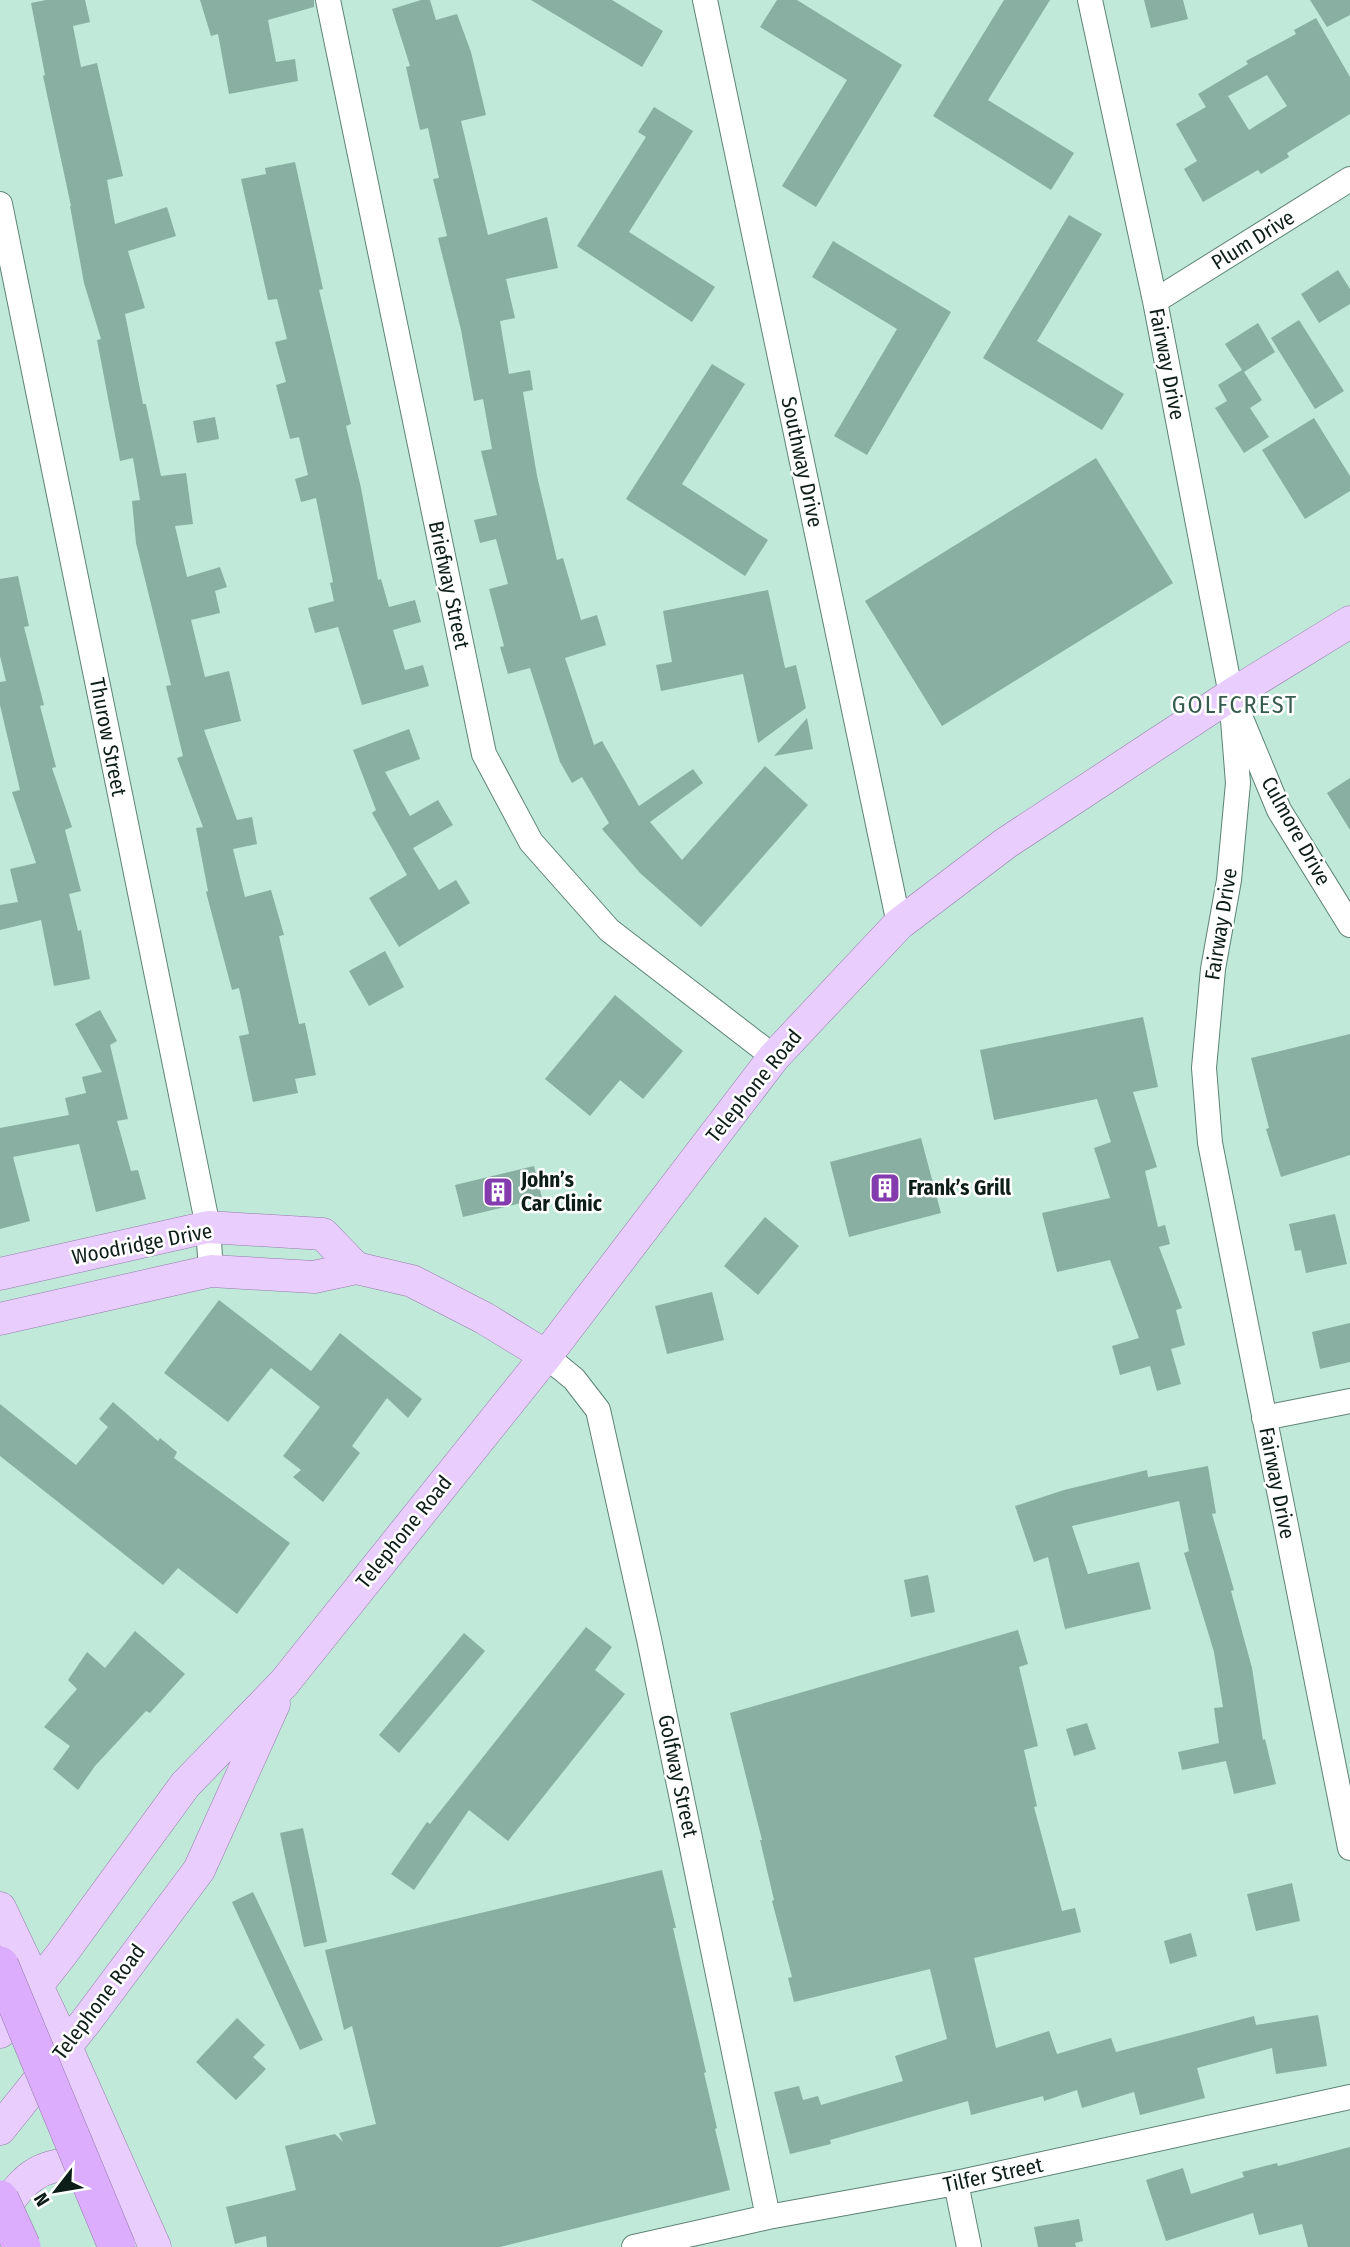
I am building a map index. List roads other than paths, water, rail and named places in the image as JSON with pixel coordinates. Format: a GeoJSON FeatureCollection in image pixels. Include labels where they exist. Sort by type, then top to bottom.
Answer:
{"type":"FeatureCollection","features":[{"type":"Feature","properties":{"kind":"highway"},"geometry":{"type":"LineString","coordinates":[[0,1965],[117,2247]]}},
{"type":"Feature","properties":{"kind":"highway"},"geometry":{"type":"LineString","coordinates":[[0,2199],[22,2247]]}},
{"type":"Feature","properties":{"kind":"main road","name":"Telephone Road"},"geometry":{"type":"LineString","coordinates":[[0,2032],[185,1785],[284,1683],[547,1356],[774,1057],[900,924],[1006,843],[1231,695],[1350,622]]}},
{"type":"Feature","properties":{"kind":"main road","name":"Woodridge Drive"},"geometry":{"type":"LineString","coordinates":[[0,1274],[208,1227],[323,1234],[356,1268]]}},
{"type":"Feature","properties":{"kind":"main road","name":"Woodridge Drive"},"geometry":{"type":"LineString","coordinates":[[0,1319],[211,1271],[314,1277],[356,1268],[412,1282],[484,1318],[547,1356]]}},
{"type":"Feature","properties":{"kind":"main road","name":"Telephone Road"},"geometry":{"type":"LineString","coordinates":[[0,2129],[66,2047],[199,1870],[284,1683]]}},
{"type":"Feature","properties":{"kind":"main road"},"geometry":{"type":"LineString","coordinates":[[0,1908],[66,2047],[125,2185],[155,2247]]}},
{"type":"Feature","properties":{"kind":"main road"},"geometry":{"type":"LineString","coordinates":[[0,2213],[25,2181],[56,2165],[74,2164],[99,2170],[125,2185]]}},
{"type":"Feature","properties":{"kind":"street","name":"Briefway Street"},"geometry":{"type":"LineString","coordinates":[[328,0],[484,754],[531,842],[609,930],[774,1057]]}},
{"type":"Feature","properties":{"kind":"street","name":"Southway Drive"},"geometry":{"type":"LineString","coordinates":[[705,0],[900,924]]}},
{"type":"Feature","properties":{"kind":"street","name":"Fairway Drive"},"geometry":{"type":"LineString","coordinates":[[1090,0],[1155,301],[1231,695],[1238,783],[1229,880],[1213,969],[1204,1068],[1210,1143],[1350,1848]]}},
{"type":"Feature","properties":{"kind":"street","name":"Plum Drive"},"geometry":{"type":"LineString","coordinates":[[1155,301],[1350,179]]}},
{"type":"Feature","properties":{"kind":"street","name":"Thurow Street"},"geometry":{"type":"LineString","coordinates":[[0,204],[208,1227],[211,1271]]}},
{"type":"Feature","properties":{"kind":"street","name":"Culmore Drive"},"geometry":{"type":"LineString","coordinates":[[1231,695],[1279,810],[1350,925]]}},
{"type":"Feature","properties":{"kind":"street","name":"Golfway Street"},"geometry":{"type":"LineString","coordinates":[[547,1356],[574,1379],[598,1410],[649,1639],[768,2217]]}},
{"type":"Feature","properties":{"kind":"street"},"geometry":{"type":"LineString","coordinates":[[1265,1418],[1350,1401]]}},
{"type":"Feature","properties":{"kind":"street","name":"Tilfer Street"},"geometry":{"type":"LineString","coordinates":[[634,2247],[768,2217],[956,2183],[1350,2097]]}},
{"type":"Feature","properties":{"kind":"street"},"geometry":{"type":"LineString","coordinates":[[956,2183],[969,2247]]}},
{"type":"Feature","properties":{"kind":"place","name":"Frank’s Grill"},"geometry":{"type":"Point","coordinates":[885,1188]}},
{"type":"Feature","properties":{"kind":"place","name":"John’s Car Clinic"},"geometry":{"type":"Point","coordinates":[498,1192]}},
{"type":"Feature","properties":{"kind":"district","name":"GOLFCREST"},"geometry":{"type":"Point","coordinates":[1235,705]}}]}
